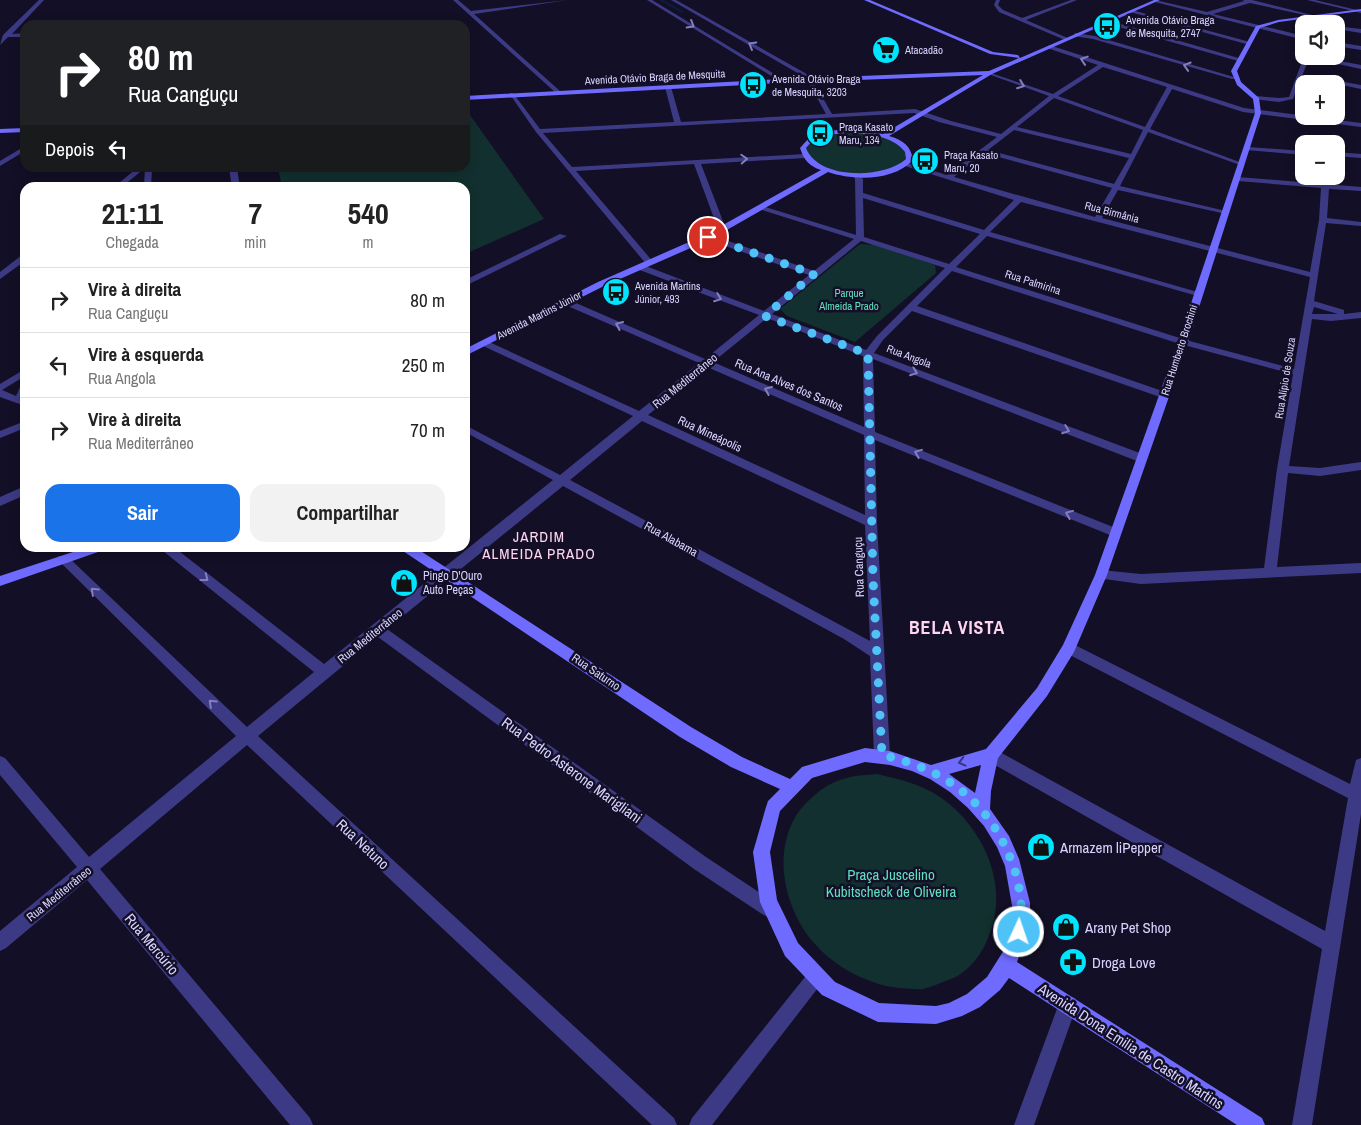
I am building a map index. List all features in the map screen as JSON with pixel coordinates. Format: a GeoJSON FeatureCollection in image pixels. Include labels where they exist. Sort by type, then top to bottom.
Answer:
{"type":"FeatureCollection","features":[{"type":"Feature","properties":{"kind":"street"},"geometry":{"type":"LineString","coordinates":[[23,20],[42,0]]}},
{"type":"Feature","properties":{"kind":"street"},"geometry":{"type":"LineString","coordinates":[[455,0],[558,92]]}},
{"type":"Feature","properties":{"kind":"street"},"geometry":{"type":"LineString","coordinates":[[470,14],[566,0]]}},
{"type":"Feature","properties":{"kind":"street"},"geometry":{"type":"LineString","coordinates":[[649,0],[783,80]]}},
{"type":"Feature","properties":{"kind":"street"},"geometry":{"type":"LineString","coordinates":[[673,0],[775,59],[804,74],[823,79]]}},
{"type":"Feature","properties":{"kind":"street"},"geometry":{"type":"LineString","coordinates":[[866,0],[978,50],[1001,63],[990,73],[884,136]]}},
{"type":"Feature","properties":{"kind":"street"},"geometry":{"type":"LineString","coordinates":[[1075,0],[1024,19],[1006,11],[1005,4],[997,0],[996,5],[998,9],[1024,19],[1072,37],[1092,37],[1234,78],[1256,98],[1279,100],[1291,98],[1304,65]]}},
{"type":"Feature","properties":{"kind":"street"},"geometry":{"type":"LineString","coordinates":[[1158,0],[1295,36]]}},
{"type":"Feature","properties":{"kind":"street","name":"Avenida Otávio Braga de Mesquita"},"geometry":{"type":"LineString","coordinates":[[936,74],[1017,59],[1158,0]]}},
{"type":"Feature","properties":{"kind":"street"},"geometry":{"type":"LineString","coordinates":[[1311,0],[1359,11]]}},
{"type":"Feature","properties":{"kind":"street"},"geometry":{"type":"LineString","coordinates":[[1208,14],[1247,1],[1310,15]]}},
{"type":"Feature","properties":{"kind":"street"},"geometry":{"type":"LineString","coordinates":[[1132,11],[1248,43]]}},
{"type":"Feature","properties":{"kind":"street"},"geometry":{"type":"LineString","coordinates":[[1323,15],[1359,11]]}},
{"type":"Feature","properties":{"kind":"street"},"geometry":{"type":"LineString","coordinates":[[1234,78],[1234,71],[1258,27],[1295,19]]}},
{"type":"Feature","properties":{"kind":"street"},"geometry":{"type":"LineString","coordinates":[[912,20],[997,54],[1017,59]]}},
{"type":"Feature","properties":{"kind":"street"},"geometry":{"type":"LineString","coordinates":[[1107,22],[1240,60]]}},
{"type":"Feature","properties":{"kind":"street"},"geometry":{"type":"LineString","coordinates":[[0,43],[20,23]]}},
{"type":"Feature","properties":{"kind":"street"},"geometry":{"type":"LineString","coordinates":[[1345,28],[1361,31]]}},
{"type":"Feature","properties":{"kind":"street"},"geometry":{"type":"LineString","coordinates":[[1085,32],[1092,37]]}},
{"type":"Feature","properties":{"kind":"street"},"geometry":{"type":"LineString","coordinates":[[0,36],[20,35]]}},
{"type":"Feature","properties":{"kind":"street"},"geometry":{"type":"LineString","coordinates":[[1345,45],[1361,48]]}},
{"type":"Feature","properties":{"kind":"street"},"geometry":{"type":"LineString","coordinates":[[1047,48],[1170,88],[1258,113],[1361,125]]}},
{"type":"Feature","properties":{"kind":"street"},"geometry":{"type":"LineString","coordinates":[[978,50],[1017,59]]}},
{"type":"Feature","properties":{"kind":"street"},"geometry":{"type":"LineString","coordinates":[[754,62],[775,59]]}},
{"type":"Feature","properties":{"kind":"street","name":"Avenida Otávio Braga de Mesquita"},"geometry":{"type":"LineString","coordinates":[[470,98],[783,80],[990,73],[1017,59]]}},
{"type":"Feature","properties":{"kind":"street"},"geometry":{"type":"LineString","coordinates":[[1345,64],[1361,67]]}},
{"type":"Feature","properties":{"kind":"street"},"geometry":{"type":"LineString","coordinates":[[948,178],[1052,97],[1102,65]]}},
{"type":"Feature","properties":{"kind":"street"},"geometry":{"type":"LineString","coordinates":[[990,73],[1052,97],[1242,164]]}},
{"type":"Feature","properties":{"kind":"street"},"geometry":{"type":"LineString","coordinates":[[804,74],[809,79],[830,116]]}},
{"type":"Feature","properties":{"kind":"street"},"geometry":{"type":"LineString","coordinates":[[770,81],[775,75]]}},
{"type":"Feature","properties":{"kind":"street"},"geometry":{"type":"LineString","coordinates":[[1345,83],[1361,86]]}},
{"type":"Feature","properties":{"kind":"street"},"geometry":{"type":"LineString","coordinates":[[542,93],[548,84]]}},
{"type":"Feature","properties":{"kind":"street"},"geometry":{"type":"LineString","coordinates":[[668,87],[678,123]]}},
{"type":"Feature","properties":{"kind":"street"},"geometry":{"type":"LineString","coordinates":[[1096,220],[1170,88]]}},
{"type":"Feature","properties":{"kind":"street"},"geometry":{"type":"LineString","coordinates":[[511,94],[538,131],[650,263]]}},
{"type":"Feature","properties":{"kind":"street","name":"Rua Humberto Brochini"},"geometry":{"type":"LineString","coordinates":[[982,809],[983,791],[991,756],[1042,692],[1069,648],[1103,569],[1114,532],[1183,342],[1197,294],[1248,149],[1258,113],[1256,98]]}},
{"type":"Feature","properties":{"kind":"street"},"geometry":{"type":"LineString","coordinates":[[538,131],[915,111],[949,122]]}},
{"type":"Feature","properties":{"kind":"street"},"geometry":{"type":"LineString","coordinates":[[881,114],[949,122],[1002,136]]}},
{"type":"Feature","properties":{"kind":"street"},"geometry":{"type":"LineString","coordinates":[[1013,128],[1133,157]]}},
{"type":"Feature","properties":{"kind":"street"},"geometry":{"type":"LineString","coordinates":[[0,131],[20,130]]}},
{"type":"Feature","properties":{"kind":"street"},"geometry":{"type":"LineString","coordinates":[[860,132],[884,136],[899,142],[909,152],[910,160],[907,164],[890,172],[857,175],[827,170],[805,156],[802,150],[805,143],[816,136],[828,133],[860,132]]}},
{"type":"Feature","properties":{"kind":"street"},"geometry":{"type":"LineString","coordinates":[[1248,149],[1295,152]]}},
{"type":"Feature","properties":{"kind":"street"},"geometry":{"type":"LineString","coordinates":[[0,164],[20,151]]}},
{"type":"Feature","properties":{"kind":"street"},"geometry":{"type":"LineString","coordinates":[[984,151],[1116,187],[1226,212]]}},
{"type":"Feature","properties":{"kind":"street"},"geometry":{"type":"LineString","coordinates":[[1345,155],[1361,156]]}},
{"type":"Feature","properties":{"kind":"street"},"geometry":{"type":"LineString","coordinates":[[570,168],[805,156]]}},
{"type":"Feature","properties":{"kind":"street"},"geometry":{"type":"LineString","coordinates":[[696,162],[722,229]]}},
{"type":"Feature","properties":{"kind":"street","name":"Rua Birmânia"},"geometry":{"type":"LineString","coordinates":[[907,164],[1019,199],[1212,251],[1314,276]]}},
{"type":"Feature","properties":{"kind":"street","name":"Avenida Martins Júnior"},"geometry":{"type":"LineString","coordinates":[[470,350],[566,302],[708,237],[827,170]]}},
{"type":"Feature","properties":{"kind":"street"},"geometry":{"type":"LineString","coordinates":[[124,182],[136,172]]}},
{"type":"Feature","properties":{"kind":"street"},"geometry":{"type":"LineString","coordinates":[[857,175],[860,194],[860,238]]}},
{"type":"Feature","properties":{"kind":"street"},"geometry":{"type":"LineString","coordinates":[[1238,179],[1361,189]]}},
{"type":"Feature","properties":{"kind":"street","name":"Rua Alípio de Souza"},"geometry":{"type":"LineString","coordinates":[[1270,574],[1283,469],[1323,220],[1325,186]]}},
{"type":"Feature","properties":{"kind":"street"},"geometry":{"type":"LineString","coordinates":[[860,194],[985,233],[1197,294]]}},
{"type":"Feature","properties":{"kind":"street"},"geometry":{"type":"LineString","coordinates":[[868,354],[880,338],[910,307],[1019,199]]}},
{"type":"Feature","properties":{"kind":"street","name":"Rua Palmirina"},"geometry":{"type":"LineString","coordinates":[[762,208],[1183,342],[1299,373]]}},
{"type":"Feature","properties":{"kind":"street"},"geometry":{"type":"LineString","coordinates":[[1323,220],[1361,224]]}},
{"type":"Feature","properties":{"kind":"street"},"geometry":{"type":"LineString","coordinates":[[470,281],[563,236]]}},
{"type":"Feature","properties":{"kind":"street"},"geometry":{"type":"LineString","coordinates":[[708,237],[814,274]]}},
{"type":"Feature","properties":{"kind":"street","name":"Rua Mediterrâneo"},"geometry":{"type":"LineString","coordinates":[[0,942],[90,869],[247,736],[562,479],[641,418],[860,238]]}},
{"type":"Feature","properties":{"kind":"street"},"geometry":{"type":"LineString","coordinates":[[1,276],[20,261]]}},
{"type":"Feature","properties":{"kind":"street","name":"Rua Angola"},"geometry":{"type":"LineString","coordinates":[[640,267],[1141,458]]}},
{"type":"Feature","properties":{"kind":"street"},"geometry":{"type":"LineString","coordinates":[[1,276],[20,270]]}},
{"type":"Feature","properties":{"kind":"street","name":"Rua Ana Alves dos Santos"},"geometry":{"type":"LineString","coordinates":[[566,302],[868,433],[1114,532]]}},
{"type":"Feature","properties":{"kind":"street"},"geometry":{"type":"LineString","coordinates":[[1310,303],[1330,310],[1361,315]]}},
{"type":"Feature","properties":{"kind":"street"},"geometry":{"type":"LineString","coordinates":[[910,307],[1164,395]]}},
{"type":"Feature","properties":{"kind":"street"},"geometry":{"type":"LineString","coordinates":[[1308,316],[1331,318],[1361,315]]}},
{"type":"Feature","properties":{"kind":"street","name":"Rua Mineápolis"},"geometry":{"type":"LineString","coordinates":[[484,343],[641,418],[871,523]]}},
{"type":"Feature","properties":{"kind":"street","name":"Rua Canguçu"},"geometry":{"type":"LineString","coordinates":[[868,354],[871,523],[882,755]]}},
{"type":"Feature","properties":{"kind":"street"},"geometry":{"type":"LineString","coordinates":[[0,388],[20,374]]}},
{"type":"Feature","properties":{"kind":"street"},"geometry":{"type":"LineString","coordinates":[[0,393],[20,401]]}},
{"type":"Feature","properties":{"kind":"street"},"geometry":{"type":"LineString","coordinates":[[0,435],[20,426]]}},
{"type":"Feature","properties":{"kind":"street","name":"Rua Alabama"},"geometry":{"type":"LineString","coordinates":[[470,431],[562,479],[876,652]]}},
{"type":"Feature","properties":{"kind":"street"},"geometry":{"type":"LineString","coordinates":[[1283,469],[1336,471],[1361,466]]}},
{"type":"Feature","properties":{"kind":"street"},"geometry":{"type":"LineString","coordinates":[[0,502],[20,492]]}},
{"type":"Feature","properties":{"kind":"street"},"geometry":{"type":"LineString","coordinates":[[0,581],[85,552]]}},
{"type":"Feature","properties":{"kind":"street"},"geometry":{"type":"LineString","coordinates":[[172,552],[325,673]]}},
{"type":"Feature","properties":{"kind":"street","name":"Rua Saturno"},"geometry":{"type":"LineString","coordinates":[[413,552],[635,699],[728,758],[763,776],[790,786]]}},
{"type":"Feature","properties":{"kind":"street","name":"Rua Netuno"},"geometry":{"type":"LineString","coordinates":[[63,559],[247,736],[667,1125]]}},
{"type":"Feature","properties":{"kind":"street"},"geometry":{"type":"LineString","coordinates":[[1103,569],[1141,579],[1361,568]]}},
{"type":"Feature","properties":{"kind":"street","name":"Rua Pedro Asterone Marigliani"},"geometry":{"type":"LineString","coordinates":[[378,630],[700,863],[768,908]]}},
{"type":"Feature","properties":{"kind":"street"},"geometry":{"type":"LineString","coordinates":[[1069,648],[1355,794]]}},
{"type":"Feature","properties":{"kind":"street"},"geometry":{"type":"LineString","coordinates":[[882,755],[908,761],[933,771],[967,794],[982,809],[1006,844],[1020,884],[1021,925],[1007,966],[996,982],[979,997],[959,1009],[936,1016],[920,1017],[886,1014],[861,1006],[837,994],[815,978],[787,945],[768,908],[760,868],[761,849],[770,814],[790,786],[809,771],[831,761],[848,756],[882,755]]}},
{"type":"Feature","properties":{"kind":"street"},"geometry":{"type":"LineString","coordinates":[[933,771],[991,756],[1333,945]]}},
{"type":"Feature","properties":{"kind":"street","name":"Rua Mercúrio"},"geometry":{"type":"LineString","coordinates":[[0,763],[303,1125]]}},
{"type":"Feature","properties":{"kind":"street"},"geometry":{"type":"LineString","coordinates":[[1302,1125],[1361,765]]}},
{"type":"Feature","properties":{"kind":"street","name":"Avenida Dona Emilia de Castro Martins"},"geometry":{"type":"LineString","coordinates":[[1007,966],[1255,1125]]}},
{"type":"Feature","properties":{"kind":"street"},"geometry":{"type":"LineString","coordinates":[[699,1125],[815,978]]}},
{"type":"Feature","properties":{"kind":"street"},"geometry":{"type":"LineString","coordinates":[[1024,1125],[1068,1006]]}},
{"type":"Feature","properties":{"kind":"green space"},"geometry":{"type":"Polygon","coordinates":[[[470,115],[544,219],[470,252],[470,182],[281,182],[279,172],[470,172],[470,115]]]}},
{"type":"Feature","properties":{"kind":"green space"},"geometry":{"type":"Polygon","coordinates":[[[828,133],[866,133],[894,140],[911,156],[891,172],[845,174],[815,164],[803,146],[828,133]]]}},
{"type":"Feature","properties":{"kind":"green space","name":"Parque Almeida Prado"},"geometry":{"type":"Polygon","coordinates":[[[860,244],[876,245],[935,265],[936,273],[855,342],[787,316],[780,309],[860,244]]]}},
{"type":"Feature","properties":{"kind":"green space","name":"Praça Juscelino Kubitscheck de Oliveira"},"geometry":{"type":"Polygon","coordinates":[[[877,774],[918,785],[940,797],[956,810],[981,842],[995,879],[994,919],[988,938],[978,956],[969,968],[957,976],[923,989],[900,988],[877,983],[854,974],[833,961],[823,953],[804,929],[794,912],[788,893],[784,874],[784,855],[787,836],[794,819],[806,803],[830,784],[854,776],[877,774]]]}},
{"type":"Feature","properties":{"kind":"waterway"},"geometry":{"type":"LineString","coordinates":[[661,0],[682,12]]}},
{"type":"Feature","properties":{"kind":"place","name":"Avenida Otávio Braga de Mesquita, 2747"},"geometry":{"type":"Point","coordinates":[1107,26]}},
{"type":"Feature","properties":{"kind":"place","name":"Atacadão"},"geometry":{"type":"Point","coordinates":[886,50]}},
{"type":"Feature","properties":{"kind":"place","name":"Avenida Otávio Braga de Mesquita, 3203"},"geometry":{"type":"Point","coordinates":[753,85]}},
{"type":"Feature","properties":{"kind":"place","name":"Praça Kasato Maru, 134"},"geometry":{"type":"Point","coordinates":[820,133]}},
{"type":"Feature","properties":{"kind":"place","name":"Praça Kasato Maru, 20"},"geometry":{"type":"Point","coordinates":[925,161]}},
{"type":"Feature","properties":{"kind":"place","name":"Avenida Martins Júnior, 493"},"geometry":{"type":"Point","coordinates":[616,292]}},
{"type":"Feature","properties":{"kind":"place","name":"Pingo D'Ouro Auto Peças"},"geometry":{"type":"Point","coordinates":[404,583]}},
{"type":"Feature","properties":{"kind":"place","name":"Armazem liPepper"},"geometry":{"type":"Point","coordinates":[1041,847]}},
{"type":"Feature","properties":{"kind":"place","name":"Arany Pet Shop"},"geometry":{"type":"Point","coordinates":[1066,927]}},
{"type":"Feature","properties":{"kind":"place","name":"Droga Love"},"geometry":{"type":"Point","coordinates":[1073,962]}},
{"type":"Feature","properties":{"kind":"district","name":"JARDIM ALMEIDA PRADO"},"geometry":{"type":"Point","coordinates":[539,544]}},
{"type":"Feature","properties":{"kind":"district","name":"BELA VISTA"},"geometry":{"type":"Point","coordinates":[957,627]}},
{"type":"Feature","properties":{"kind":"route"},"geometry":{"type":"LineString","coordinates":[[708,237],[814,274],[765,316],[868,354],[868,433],[873,578],[882,755],[908,761],[933,771],[967,794],[982,809],[1006,844],[1020,884],[1021,925],[1019,932]]}}]}
